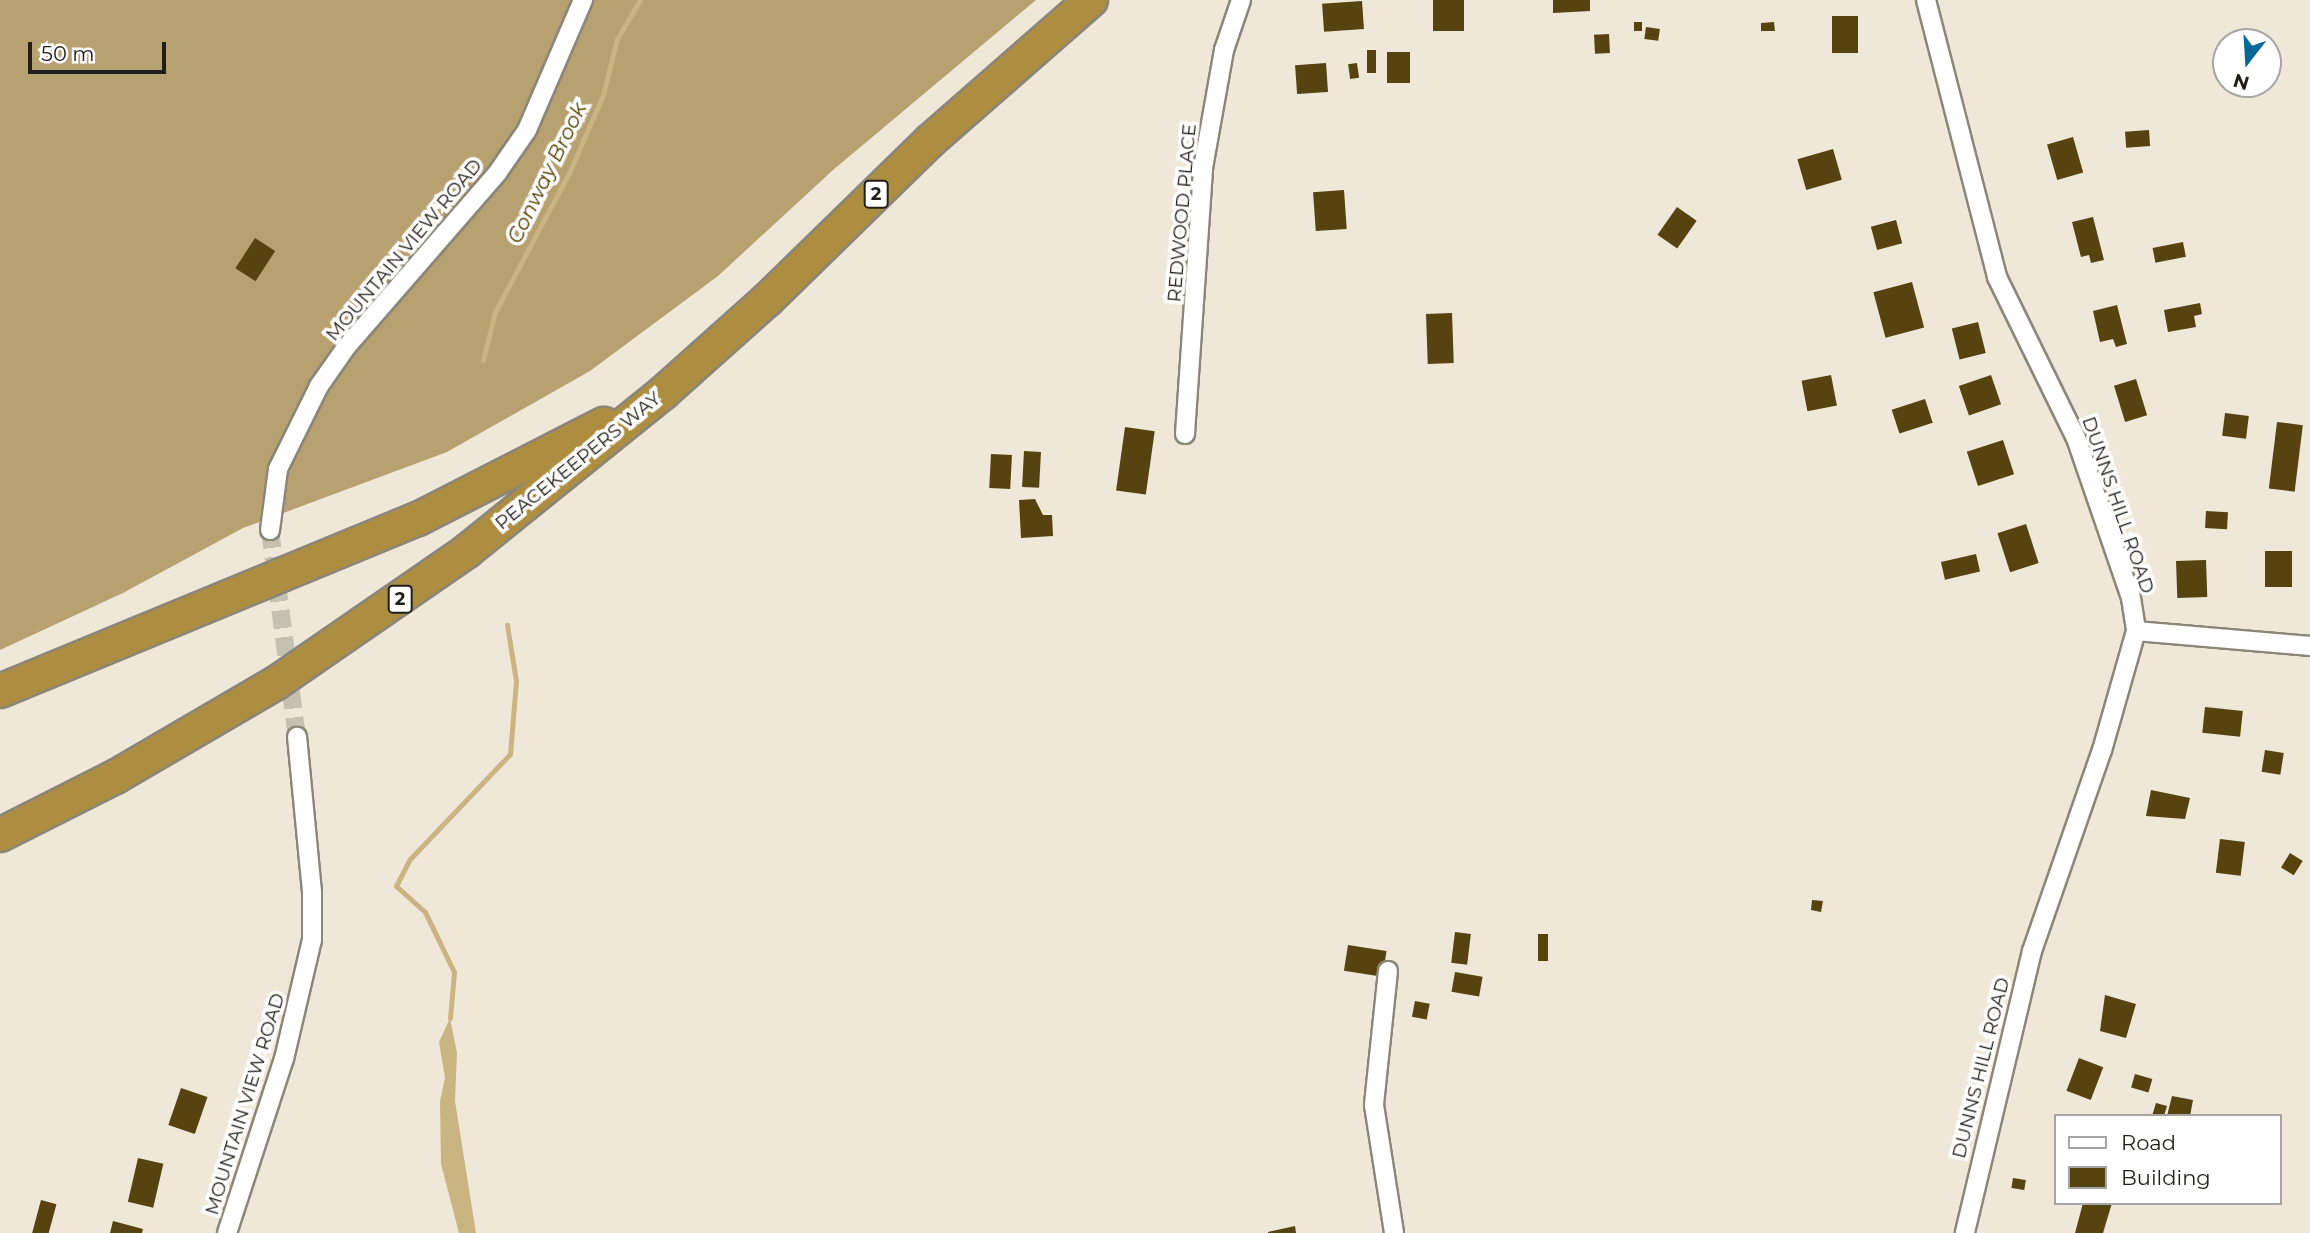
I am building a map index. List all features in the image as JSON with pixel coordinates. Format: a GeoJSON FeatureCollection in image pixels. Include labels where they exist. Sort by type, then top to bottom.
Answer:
{"type":"FeatureCollection","features":[{"type":"Feature","properties":{"kind":"highway","name":"PEACEKEEPERS WAY"},"geometry":{"type":"LineString","coordinates":[[0,835],[115,777],[276,682],[467,551],[664,392],[930,141],[1091,0]]}},
{"type":"Feature","properties":{"kind":"highway"},"geometry":{"type":"LineString","coordinates":[[0,691],[418,519],[664,392]]}},
{"type":"Feature","properties":{"kind":"highway"},"geometry":{"type":"LineString","coordinates":[[0,858],[115,777]]}},
{"type":"Feature","properties":{"kind":"street","name":"MOUNTAIN VIEW ROAD"},"geometry":{"type":"LineString","coordinates":[[270,530],[278,469],[319,386],[347,346],[498,172],[527,130],[583,0]]}},
{"type":"Feature","properties":{"kind":"street","name":"REDWOOD PLACE"},"geometry":{"type":"LineString","coordinates":[[1185,434],[1203,168],[1224,50],[1241,0]]}},
{"type":"Feature","properties":{"kind":"street","name":"DUNNS HILL ROAD"},"geometry":{"type":"LineString","coordinates":[[1926,0],[1997,277],[2076,438],[2131,597],[2136,631],[2102,750],[2032,951],[1965,1233]]}},
{"type":"Feature","properties":{"kind":"street"},"geometry":{"type":"LineString","coordinates":[[2136,631],[2310,646]]}},
{"type":"Feature","properties":{"kind":"street","name":"MOUNTAIN VIEW ROAD"},"geometry":{"type":"LineString","coordinates":[[227,1233],[284,1059],[312,940],[312,892],[297,737]]}},
{"type":"Feature","properties":{"kind":"street"},"geometry":{"type":"LineString","coordinates":[[1388,971],[1376,1054],[1374,1105],[1394,1233]]}},
{"type":"Feature","properties":{"kind":"shaded area"},"geometry":{"type":"Polygon","coordinates":[[[0,0],[1036,0],[833,170],[718,276],[590,371],[447,452],[243,528],[123,593],[0,650],[0,0]]]}},
{"type":"Feature","properties":{"kind":"shaded area"},"geometry":{"type":"Polygon","coordinates":[[[450,1018],[457,1053],[455,1101],[476,1233],[459,1233],[441,1164],[440,1101],[445,1078],[439,1042],[450,1018]]]}},
{"type":"Feature","properties":{"kind":"building"},"geometry":{"type":"Polygon","coordinates":[[[1433,0],[1464,0],[1464,31],[1433,31],[1433,0]]]}},
{"type":"Feature","properties":{"kind":"building"},"geometry":{"type":"Polygon","coordinates":[[[1553,0],[1590,0],[1590,11],[1553,13],[1553,0]]]}},
{"type":"Feature","properties":{"kind":"building"},"geometry":{"type":"Polygon","coordinates":[[[1362,1],[1364,29],[1324,32],[1322,4],[1362,1]]]}},
{"type":"Feature","properties":{"kind":"building"},"geometry":{"type":"Polygon","coordinates":[[[1832,16],[1858,16],[1858,53],[1832,53],[1832,16]]]}},
{"type":"Feature","properties":{"kind":"building"},"geometry":{"type":"Polygon","coordinates":[[[1634,22],[1642,22],[1642,31],[1634,31],[1634,22]]]}},
{"type":"Feature","properties":{"kind":"building"},"geometry":{"type":"Polygon","coordinates":[[[1774,22],[1775,31],[1761,31],[1761,23],[1774,22]]]}},
{"type":"Feature","properties":{"kind":"building"},"geometry":{"type":"Polygon","coordinates":[[[1646,27],[1660,29],[1658,41],[1644,39],[1646,27]]]}},
{"type":"Feature","properties":{"kind":"building"},"geometry":{"type":"Polygon","coordinates":[[[1609,34],[1610,53],[1595,54],[1594,35],[1609,34]]]}},
{"type":"Feature","properties":{"kind":"building"},"geometry":{"type":"Polygon","coordinates":[[[1367,50],[1376,50],[1376,73],[1367,73],[1367,50]]]}},
{"type":"Feature","properties":{"kind":"building"},"geometry":{"type":"Polygon","coordinates":[[[1387,52],[1410,52],[1410,83],[1387,83],[1387,52]]]}},
{"type":"Feature","properties":{"kind":"building"},"geometry":{"type":"Polygon","coordinates":[[[1326,63],[1328,92],[1297,94],[1295,65],[1326,63]]]}},
{"type":"Feature","properties":{"kind":"building"},"geometry":{"type":"Polygon","coordinates":[[[1357,63],[1359,78],[1350,79],[1348,64],[1357,63]]]}},
{"type":"Feature","properties":{"kind":"building"},"geometry":{"type":"Polygon","coordinates":[[[2149,130],[2150,146],[2126,148],[2125,132],[2149,130]]]}},
{"type":"Feature","properties":{"kind":"building"},"geometry":{"type":"Polygon","coordinates":[[[2073,137],[2083,173],[2057,180],[2047,144],[2073,137]]]}},
{"type":"Feature","properties":{"kind":"building"},"geometry":{"type":"Polygon","coordinates":[[[1833,149],[1842,180],[1806,190],[1797,159],[1833,149]]]}},
{"type":"Feature","properties":{"kind":"building"},"geometry":{"type":"Polygon","coordinates":[[[1344,190],[1347,229],[1316,231],[1313,192],[1344,190]]]}},
{"type":"Feature","properties":{"kind":"building"},"geometry":{"type":"Polygon","coordinates":[[[1677,207],[1697,221],[1677,249],[1657,235],[1677,207]]]}},
{"type":"Feature","properties":{"kind":"building"},"geometry":{"type":"Polygon","coordinates":[[[2093,217],[2104,260],[2091,263],[2089,255],[2081,257],[2072,222],[2093,217]]]}},
{"type":"Feature","properties":{"kind":"building"},"geometry":{"type":"Polygon","coordinates":[[[1896,220],[1902,243],[1877,250],[1871,227],[1896,220]]]}},
{"type":"Feature","properties":{"kind":"building"},"geometry":{"type":"Polygon","coordinates":[[[255,238],[275,251],[256,281],[235,268],[255,238]]]}},
{"type":"Feature","properties":{"kind":"building"},"geometry":{"type":"Polygon","coordinates":[[[2183,242],[2186,257],[2155,263],[2153,248],[2183,242]]]}},
{"type":"Feature","properties":{"kind":"building"},"geometry":{"type":"Polygon","coordinates":[[[1912,282],[1924,327],[1886,338],[1873,292],[1912,282]]]}},
{"type":"Feature","properties":{"kind":"building"},"geometry":{"type":"Polygon","coordinates":[[[2200,303],[2202,314],[2194,316],[2196,327],[2168,332],[2164,310],[2200,303]]]}},
{"type":"Feature","properties":{"kind":"building"},"geometry":{"type":"Polygon","coordinates":[[[2117,305],[2127,344],[2116,347],[2113,339],[2100,342],[2093,311],[2117,305]]]}},
{"type":"Feature","properties":{"kind":"building"},"geometry":{"type":"Polygon","coordinates":[[[1452,313],[1454,363],[1428,364],[1426,314],[1452,313]]]}},
{"type":"Feature","properties":{"kind":"building"},"geometry":{"type":"Polygon","coordinates":[[[1978,322],[1986,353],[1960,360],[1952,329],[1978,322]]]}},
{"type":"Feature","properties":{"kind":"building"},"geometry":{"type":"Polygon","coordinates":[[[1831,375],[1837,405],[1807,411],[1802,381],[1831,375]]]}},
{"type":"Feature","properties":{"kind":"building"},"geometry":{"type":"Polygon","coordinates":[[[1991,375],[2001,404],[1969,415],[1959,386],[1991,375]]]}},
{"type":"Feature","properties":{"kind":"building"},"geometry":{"type":"Polygon","coordinates":[[[2136,379],[2147,415],[2125,422],[2114,386],[2136,379]]]}},
{"type":"Feature","properties":{"kind":"building"},"geometry":{"type":"Polygon","coordinates":[[[1925,399],[1933,423],[1899,434],[1892,410],[1925,399]]]}},
{"type":"Feature","properties":{"kind":"building"},"geometry":{"type":"Polygon","coordinates":[[[2225,413],[2249,416],[2246,439],[2222,436],[2225,413]]]}},
{"type":"Feature","properties":{"kind":"building"},"geometry":{"type":"Polygon","coordinates":[[[2277,422],[2303,425],[2295,492],[2269,489],[2277,422]]]}},
{"type":"Feature","properties":{"kind":"building"},"geometry":{"type":"Polygon","coordinates":[[[1125,427],[1155,431],[1146,495],[1116,490],[1125,427]]]}},
{"type":"Feature","properties":{"kind":"building"},"geometry":{"type":"Polygon","coordinates":[[[2003,440],[2014,474],[1978,486],[1967,452],[2003,440]]]}},
{"type":"Feature","properties":{"kind":"building"},"geometry":{"type":"Polygon","coordinates":[[[1024,451],[1041,452],[1039,488],[1022,487],[1024,451]]]}},
{"type":"Feature","properties":{"kind":"building"},"geometry":{"type":"Polygon","coordinates":[[[991,454],[1012,455],[1010,489],[989,488],[991,454]]]}},
{"type":"Feature","properties":{"kind":"building"},"geometry":{"type":"Polygon","coordinates":[[[1035,499],[1043,515],[1052,515],[1053,536],[1021,538],[1019,500],[1035,499]]]}},
{"type":"Feature","properties":{"kind":"building"},"geometry":{"type":"Polygon","coordinates":[[[2206,511],[2228,512],[2227,529],[2205,528],[2206,511]]]}},
{"type":"Feature","properties":{"kind":"building"},"geometry":{"type":"Polygon","coordinates":[[[2026,524],[2039,563],[2010,572],[1997,533],[2026,524]]]}},
{"type":"Feature","properties":{"kind":"building"},"geometry":{"type":"Polygon","coordinates":[[[2265,551],[2292,551],[2292,587],[2265,587],[2265,551]]]}},
{"type":"Feature","properties":{"kind":"building"},"geometry":{"type":"Polygon","coordinates":[[[1976,554],[1980,572],[1945,580],[1941,562],[1976,554]]]}},
{"type":"Feature","properties":{"kind":"building"},"geometry":{"type":"Polygon","coordinates":[[[2206,560],[2207,597],[2177,598],[2176,561],[2206,560]]]}},
{"type":"Feature","properties":{"kind":"building"},"geometry":{"type":"Polygon","coordinates":[[[2205,707],[2243,711],[2240,737],[2202,733],[2205,707]]]}},
{"type":"Feature","properties":{"kind":"building"},"geometry":{"type":"Polygon","coordinates":[[[2265,750],[2284,753],[2280,775],[2262,772],[2265,750]]]}},
{"type":"Feature","properties":{"kind":"building"},"geometry":{"type":"Polygon","coordinates":[[[2151,790],[2190,798],[2185,819],[2146,816],[2151,790]]]}},
{"type":"Feature","properties":{"kind":"building"},"geometry":{"type":"Polygon","coordinates":[[[2220,839],[2245,842],[2241,876],[2216,873],[2220,839]]]}},
{"type":"Feature","properties":{"kind":"building"},"geometry":{"type":"Polygon","coordinates":[[[2290,853],[2303,861],[2294,875],[2281,867],[2290,853]]]}},
{"type":"Feature","properties":{"kind":"building"},"geometry":{"type":"Polygon","coordinates":[[[1812,900],[1823,901],[1821,912],[1811,910],[1812,900]]]}},
{"type":"Feature","properties":{"kind":"building"},"geometry":{"type":"Polygon","coordinates":[[[1455,932],[1471,934],[1467,965],[1451,963],[1455,932]]]}},
{"type":"Feature","properties":{"kind":"building"},"geometry":{"type":"Polygon","coordinates":[[[1538,934],[1548,934],[1548,961],[1538,961],[1538,934]]]}},
{"type":"Feature","properties":{"kind":"building"},"geometry":{"type":"Polygon","coordinates":[[[1348,945],[1387,951],[1382,977],[1344,971],[1348,945]]]}},
{"type":"Feature","properties":{"kind":"building"},"geometry":{"type":"Polygon","coordinates":[[[1455,972],[1483,977],[1479,997],[1452,992],[1455,972]]]}},
{"type":"Feature","properties":{"kind":"building"},"geometry":{"type":"Polygon","coordinates":[[[2105,995],[2136,1004],[2126,1038],[2100,1031],[2105,995]]]}},
{"type":"Feature","properties":{"kind":"building"},"geometry":{"type":"Polygon","coordinates":[[[1415,1001],[1430,1004],[1427,1020],[1412,1017],[1415,1001]]]}},
{"type":"Feature","properties":{"kind":"building"},"geometry":{"type":"Polygon","coordinates":[[[2079,1058],[2103,1067],[2091,1100],[2066,1091],[2079,1058]]]}},
{"type":"Feature","properties":{"kind":"building"},"geometry":{"type":"Polygon","coordinates":[[[2135,1074],[2152,1079],[2148,1092],[2131,1087],[2135,1074]]]}},
{"type":"Feature","properties":{"kind":"building"},"geometry":{"type":"Polygon","coordinates":[[[181,1088],[207,1097],[195,1134],[168,1125],[181,1088]]]}},
{"type":"Feature","properties":{"kind":"building"},"geometry":{"type":"Polygon","coordinates":[[[2172,1096],[2193,1100],[2190,1114],[2168,1114],[2172,1096]]]}},
{"type":"Feature","properties":{"kind":"building"},"geometry":{"type":"Polygon","coordinates":[[[2156,1103],[2167,1106],[2165,1114],[2153,1114],[2156,1103]]]}},
{"type":"Feature","properties":{"kind":"building"},"geometry":{"type":"Polygon","coordinates":[[[138,1158],[163,1164],[153,1208],[128,1202],[138,1158]]]}},
{"type":"Feature","properties":{"kind":"building"},"geometry":{"type":"Polygon","coordinates":[[[2013,1178],[2026,1180],[2024,1190],[2011,1188],[2013,1178]]]}},
{"type":"Feature","properties":{"kind":"building"},"geometry":{"type":"Polygon","coordinates":[[[41,1200],[56,1204],[49,1233],[32,1233],[41,1200]]]}},
{"type":"Feature","properties":{"kind":"building"},"geometry":{"type":"Polygon","coordinates":[[[2082,1205],[2111,1205],[2103,1233],[2075,1233],[2082,1205]]]}},
{"type":"Feature","properties":{"kind":"building"},"geometry":{"type":"Polygon","coordinates":[[[113,1221],[143,1229],[142,1233],[110,1233],[113,1221]]]}},
{"type":"Feature","properties":{"kind":"building"},"geometry":{"type":"Polygon","coordinates":[[[1295,1226],[1296,1233],[1268,1233],[1268,1232],[1295,1226]]]}},
{"type":"Feature","properties":{"kind":"waterway","name":"Conway Brook"},"geometry":{"type":"LineString","coordinates":[[483,360],[495,312],[569,173],[603,95],[617,39],[640,0]]}},
{"type":"Feature","properties":{"kind":"waterway","name":"Conway Brook"},"geometry":{"type":"LineString","coordinates":[[450,1018],[454,972],[425,912],[396,886],[410,859],[510,754],[516,681],[507,625]]}},
{"type":"Feature","properties":{"kind":"tunnel"},"geometry":{"type":"LineString","coordinates":[[270,530],[297,737]]}}]}
